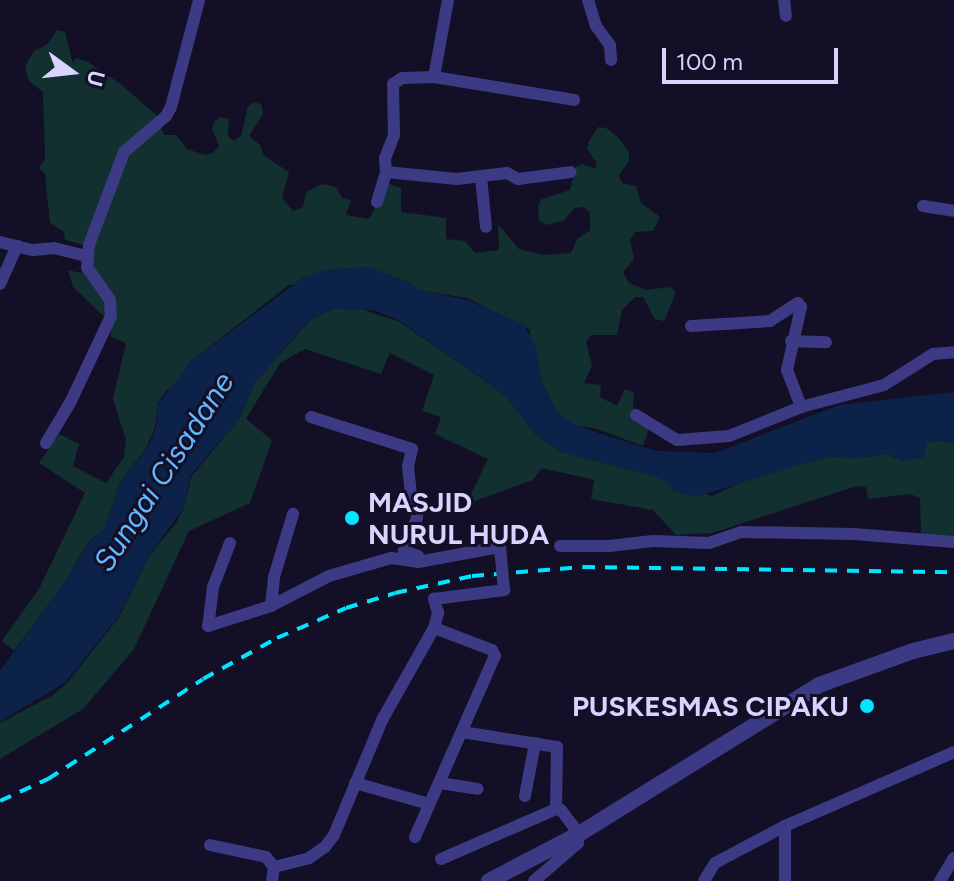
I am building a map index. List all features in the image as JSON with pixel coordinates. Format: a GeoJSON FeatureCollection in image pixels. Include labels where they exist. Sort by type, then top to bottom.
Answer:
{"type":"FeatureCollection","features":[{"type":"Feature","properties":{"kind":"street"},"geometry":{"type":"LineString","coordinates":[[46,443],[71,401],[111,316],[110,300],[89,273],[86,256],[124,152],[166,116],[171,107],[199,0]]}},
{"type":"Feature","properties":{"kind":"street"},"geometry":{"type":"LineString","coordinates":[[434,77],[448,0]]}},
{"type":"Feature","properties":{"kind":"street"},"geometry":{"type":"LineString","coordinates":[[588,0],[589,13],[609,42],[611,60]]}},
{"type":"Feature","properties":{"kind":"street"},"geometry":{"type":"LineString","coordinates":[[784,0],[786,16]]}},
{"type":"Feature","properties":{"kind":"street"},"geometry":{"type":"LineString","coordinates":[[377,202],[386,172],[385,158],[394,135],[393,84],[402,78],[434,77],[574,100]]}},
{"type":"Feature","properties":{"kind":"street"},"geometry":{"type":"LineString","coordinates":[[386,172],[409,177],[481,177],[507,173],[518,179],[571,172]]}},
{"type":"Feature","properties":{"kind":"street"},"geometry":{"type":"LineString","coordinates":[[481,177],[486,227]]}},
{"type":"Feature","properties":{"kind":"street"},"geometry":{"type":"LineString","coordinates":[[923,206],[954,211]]}},
{"type":"Feature","properties":{"kind":"street"},"geometry":{"type":"LineString","coordinates":[[0,242],[33,250],[54,248],[86,256]]}},
{"type":"Feature","properties":{"kind":"street"},"geometry":{"type":"LineString","coordinates":[[0,284],[17,246]]}},
{"type":"Feature","properties":{"kind":"street"},"geometry":{"type":"LineString","coordinates":[[691,326],[770,321],[797,303],[801,307],[787,370],[801,407]]}},
{"type":"Feature","properties":{"kind":"street"},"geometry":{"type":"LineString","coordinates":[[791,341],[826,342]]}},
{"type":"Feature","properties":{"kind":"street"},"geometry":{"type":"LineString","coordinates":[[636,415],[677,440],[729,436],[801,407],[884,385],[933,354],[954,352]]}},
{"type":"Feature","properties":{"kind":"street"},"geometry":{"type":"LineString","coordinates":[[311,417],[412,449],[408,466],[417,518],[404,551],[418,556],[418,562]]}},
{"type":"Feature","properties":{"kind":"street"},"geometry":{"type":"LineString","coordinates":[[271,606],[274,577],[293,514]]}},
{"type":"Feature","properties":{"kind":"street"},"geometry":{"type":"LineString","coordinates":[[560,546],[609,546],[653,541],[709,543],[741,532],[854,534],[954,542]]}},
{"type":"Feature","properties":{"kind":"street"},"geometry":{"type":"LineString","coordinates":[[230,543],[213,587],[208,626],[271,606],[329,576],[391,558],[418,562],[500,547],[504,590],[434,599],[438,613],[434,628],[388,707],[346,810],[325,847],[309,858],[274,867]]}},
{"type":"Feature","properties":{"kind":"street"},"geometry":{"type":"LineString","coordinates":[[415,837],[495,656],[492,650],[434,628]]}},
{"type":"Feature","properties":{"kind":"street"},"geometry":{"type":"LineString","coordinates":[[489,881],[579,834],[819,685],[913,651],[954,641]]}},
{"type":"Feature","properties":{"kind":"street"},"geometry":{"type":"LineString","coordinates":[[462,732],[558,749],[556,809]]}},
{"type":"Feature","properties":{"kind":"street"},"geometry":{"type":"LineString","coordinates":[[525,796],[535,743]]}},
{"type":"Feature","properties":{"kind":"street"},"geometry":{"type":"LineString","coordinates":[[704,881],[715,863],[785,826],[954,752]]}},
{"type":"Feature","properties":{"kind":"street"},"geometry":{"type":"LineString","coordinates":[[355,783],[429,804]]}},
{"type":"Feature","properties":{"kind":"street"},"geometry":{"type":"LineString","coordinates":[[440,783],[478,789]]}},
{"type":"Feature","properties":{"kind":"street"},"geometry":{"type":"LineString","coordinates":[[441,859],[556,809],[561,810],[579,834],[578,843],[534,881]]}},
{"type":"Feature","properties":{"kind":"street"},"geometry":{"type":"LineString","coordinates":[[785,826],[785,881]]}},
{"type":"Feature","properties":{"kind":"street"},"geometry":{"type":"LineString","coordinates":[[210,845],[266,857],[274,867],[272,881]]}},
{"type":"Feature","properties":{"kind":"street"},"geometry":{"type":"LineString","coordinates":[[940,881],[954,858]]}},
{"type":"Feature","properties":{"kind":"green space"},"geometry":{"type":"Polygon","coordinates":[[[57,30],[65,32],[73,63],[76,58],[88,62],[122,85],[156,115],[164,135],[176,135],[187,149],[205,155],[213,153],[219,146],[212,129],[221,117],[229,119],[228,136],[234,141],[241,136],[248,106],[255,102],[262,105],[263,114],[249,136],[261,146],[263,155],[289,172],[282,198],[293,211],[303,207],[306,192],[322,184],[336,187],[342,198],[351,200],[346,215],[369,219],[388,183],[401,188],[401,212],[446,218],[446,239],[465,241],[475,253],[499,250],[498,224],[519,249],[543,255],[571,253],[577,239],[590,230],[590,213],[584,207],[575,208],[563,221],[546,225],[539,221],[538,205],[542,199],[570,190],[576,167],[582,164],[596,169],[596,162],[587,149],[598,127],[606,128],[619,138],[629,152],[629,161],[619,175],[622,183],[636,186],[641,203],[660,217],[653,231],[635,232],[630,240],[634,259],[623,272],[629,283],[646,290],[669,287],[676,292],[664,321],[655,319],[643,297],[635,297],[622,310],[617,335],[591,335],[586,342],[592,366],[584,383],[601,385],[600,397],[617,406],[625,389],[634,393],[633,407],[649,428],[643,446],[597,429],[578,426],[558,414],[542,383],[529,329],[467,298],[418,290],[411,283],[289,285],[190,362],[175,386],[167,390],[157,405],[156,424],[146,449],[121,480],[105,528],[90,540],[63,585],[14,651],[2,641],[39,589],[85,493],[39,463],[59,434],[79,444],[73,466],[106,483],[124,457],[126,440],[113,399],[126,343],[111,337],[111,323],[73,287],[68,270],[81,273],[87,246],[65,240],[64,232],[50,223],[45,174],[39,168],[45,159],[43,92],[29,81],[25,66],[34,51],[48,44],[57,30]]]}},
{"type":"Feature","properties":{"kind":"green space"},"geometry":{"type":"Polygon","coordinates":[[[358,308],[400,322],[505,395],[535,434],[562,452],[644,473],[712,496],[746,480],[829,456],[854,458],[890,454],[895,459],[926,443],[942,440],[954,444],[954,539],[921,538],[920,498],[910,494],[868,499],[866,487],[857,486],[712,533],[676,535],[653,510],[591,499],[594,480],[542,468],[533,480],[466,504],[488,459],[435,434],[441,417],[422,411],[434,375],[390,353],[381,374],[305,349],[280,363],[246,419],[272,440],[250,503],[189,531],[134,649],[83,709],[0,759],[0,723],[53,695],[68,682],[119,617],[150,555],[176,523],[184,507],[191,477],[239,419],[255,382],[311,319],[334,309],[358,308]]]}},
{"type":"Feature","properties":{"kind":"water","name":"Sungai Cisadane"},"geometry":{"type":"Polygon","coordinates":[[[368,267],[411,283],[419,290],[467,300],[523,324],[535,344],[542,383],[558,413],[578,426],[610,437],[657,451],[715,453],[839,405],[954,392],[954,444],[941,440],[927,443],[924,457],[902,462],[890,454],[854,458],[829,456],[695,497],[672,490],[664,480],[644,473],[562,452],[535,434],[505,395],[400,321],[373,310],[334,309],[310,319],[255,382],[239,419],[190,476],[184,507],[150,555],[118,617],[66,682],[0,722],[0,671],[63,585],[91,540],[105,528],[121,480],[147,449],[157,424],[157,406],[190,362],[305,276],[332,269],[368,267]]]}},
{"type":"Feature","properties":{"kind":"railway"},"geometry":{"type":"LineString","coordinates":[[0,801],[48,779],[203,679],[277,638],[346,608],[395,593],[472,576],[583,567],[954,572]]}},
{"type":"Feature","properties":{"kind":"place","name":"MASJID NURUL HUDA"},"geometry":{"type":"Point","coordinates":[352,518]}},
{"type":"Feature","properties":{"kind":"place","name":"PUSKESMAS CIPAKU"},"geometry":{"type":"Point","coordinates":[867,706]}}]}
